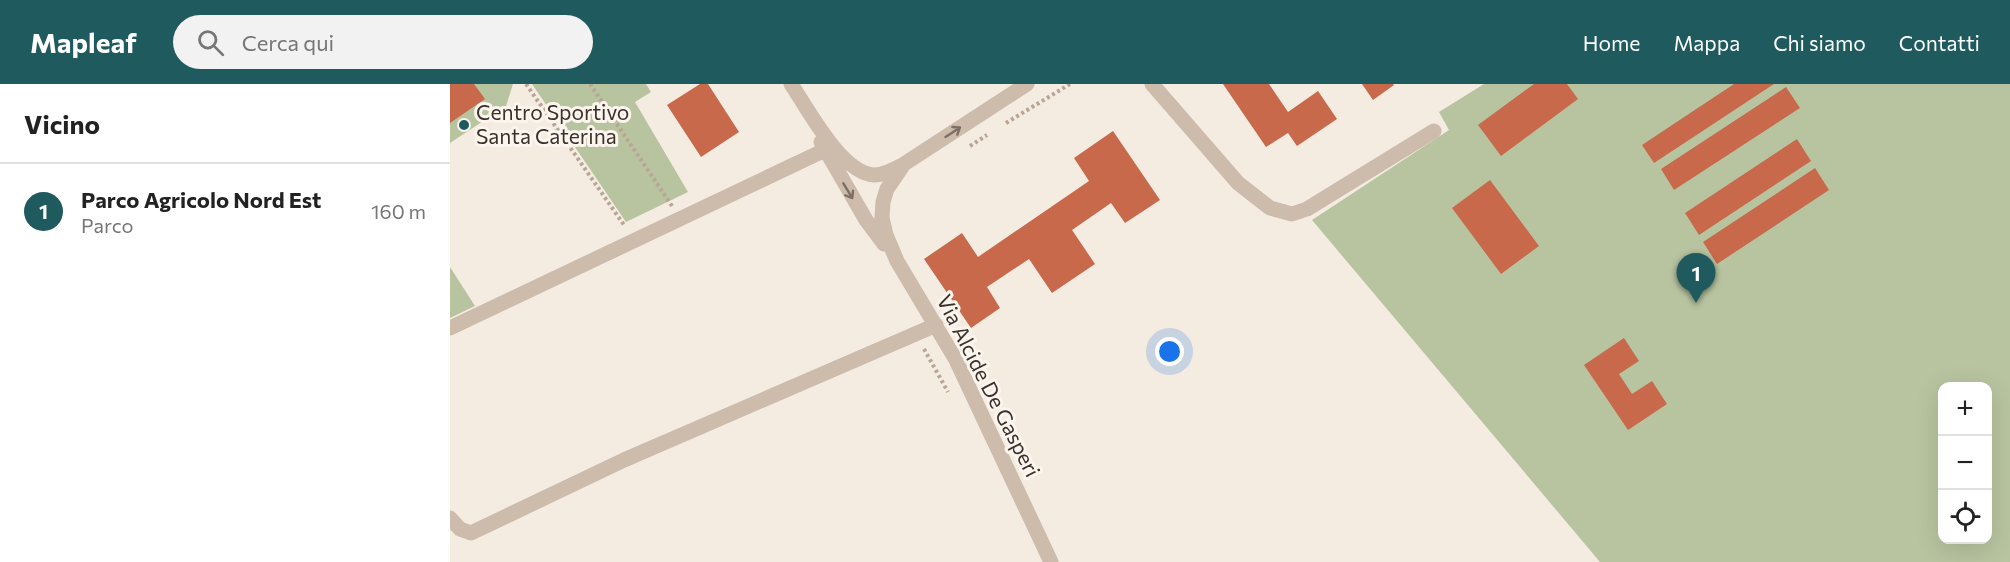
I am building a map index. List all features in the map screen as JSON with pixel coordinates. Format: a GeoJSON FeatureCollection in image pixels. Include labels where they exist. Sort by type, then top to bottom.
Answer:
{"type":"FeatureCollection","features":[{"type":"Feature","properties":{"kind":"street"},"geometry":{"type":"LineString","coordinates":[[791,84],[825,150],[866,220],[897,261]]}},
{"type":"Feature","properties":{"kind":"street"},"geometry":{"type":"LineString","coordinates":[[791,84],[846,161],[859,171],[879,175],[904,164],[1027,84]]}},
{"type":"Feature","properties":{"kind":"street"},"geometry":{"type":"LineString","coordinates":[[1152,84],[1238,183],[1270,208],[1292,214],[1307,209],[1434,131]]}},
{"type":"Feature","properties":{"kind":"street"},"geometry":{"type":"LineString","coordinates":[[450,328],[825,150]]}},
{"type":"Feature","properties":{"kind":"street","name":"Via Alcide De Gasperi"},"geometry":{"type":"LineString","coordinates":[[904,164],[887,189],[882,210],[883,226],[897,261],[956,360],[1051,562]]}},
{"type":"Feature","properties":{"kind":"street"},"geometry":{"type":"LineString","coordinates":[[450,518],[460,529],[471,533],[624,460],[936,325]]}},
{"type":"Feature","properties":{"kind":"path"},"geometry":{"type":"LineString","coordinates":[[526,84],[619,219],[637,238]]}},
{"type":"Feature","properties":{"kind":"path"},"geometry":{"type":"LineString","coordinates":[[590,84],[669,201],[679,220]]}},
{"type":"Feature","properties":{"kind":"path"},"geometry":{"type":"LineString","coordinates":[[1002,125],[1070,84]]}},
{"type":"Feature","properties":{"kind":"path"},"geometry":{"type":"LineString","coordinates":[[962,151],[994,130]]}},
{"type":"Feature","properties":{"kind":"path"},"geometry":{"type":"LineString","coordinates":[[916,333],[953,400]]}},
{"type":"Feature","properties":{"kind":"green space","name":"Centro Sportivo Santa Caterina"},"geometry":{"type":"Polygon","coordinates":[[[450,84],[513,84],[506,106],[450,143],[450,84]]]}},
{"type":"Feature","properties":{"kind":"green space"},"geometry":{"type":"Polygon","coordinates":[[[532,84],[646,84],[651,92],[635,102],[688,192],[626,222],[532,84]]]}},
{"type":"Feature","properties":{"kind":"green space"},"geometry":{"type":"Polygon","coordinates":[[[1484,84],[2010,84],[2010,562],[1600,562],[1312,220],[1449,130],[1439,112],[1484,84]]]}},
{"type":"Feature","properties":{"kind":"green space"},"geometry":{"type":"Polygon","coordinates":[[[450,267],[475,306],[450,318],[450,267]]]}},
{"type":"Feature","properties":{"kind":"building"},"geometry":{"type":"Polygon","coordinates":[[[450,84],[474,84],[485,99],[450,123],[450,84]]]}},
{"type":"Feature","properties":{"kind":"building"},"geometry":{"type":"Polygon","coordinates":[[[700,84],[708,84],[739,132],[701,157],[667,105],[700,84]]]}},
{"type":"Feature","properties":{"kind":"building"},"geometry":{"type":"Polygon","coordinates":[[[1223,84],[1269,84],[1288,112],[1318,91],[1337,119],[1297,146],[1288,133],[1266,147],[1223,84]]]}},
{"type":"Feature","properties":{"kind":"building"},"geometry":{"type":"Polygon","coordinates":[[[1362,84],[1393,84],[1394,85],[1373,100],[1362,84]]]}},
{"type":"Feature","properties":{"kind":"building"},"geometry":{"type":"Polygon","coordinates":[[[1534,84],[1567,84],[1578,99],[1501,156],[1478,125],[1534,84]]]}},
{"type":"Feature","properties":{"kind":"building"},"geometry":{"type":"Polygon","coordinates":[[[1734,84],[1774,84],[1654,163],[1642,145],[1734,84]]]}},
{"type":"Feature","properties":{"kind":"building"},"geometry":{"type":"Polygon","coordinates":[[[1786,87],[1800,108],[1674,190],[1661,169],[1786,87]]]}},
{"type":"Feature","properties":{"kind":"building"},"geometry":{"type":"Polygon","coordinates":[[[1113,131],[1160,200],[1125,223],[1111,203],[1072,230],[1095,264],[1052,293],[1029,259],[987,287],[1000,308],[971,328],[924,259],[962,233],[978,257],[1089,181],[1074,158],[1113,131]]]}},
{"type":"Feature","properties":{"kind":"building"},"geometry":{"type":"Polygon","coordinates":[[[1797,139],[1811,161],[1699,235],[1685,213],[1797,139]]]}},
{"type":"Feature","properties":{"kind":"building"},"geometry":{"type":"Polygon","coordinates":[[[1815,168],[1829,190],[1717,264],[1703,242],[1815,168]]]}},
{"type":"Feature","properties":{"kind":"building"},"geometry":{"type":"Polygon","coordinates":[[[1490,180],[1539,246],[1501,274],[1452,208],[1490,180]]]}},
{"type":"Feature","properties":{"kind":"building"},"geometry":{"type":"Polygon","coordinates":[[[1624,338],[1639,361],[1619,374],[1632,394],[1652,381],[1667,404],[1628,430],[1584,365],[1624,338]]]}},
{"type":"Feature","properties":{"kind":"place","name":"Centro Sportivo Santa Caterina"},"geometry":{"type":"Point","coordinates":[464,125]}},
{"type":"Feature","properties":{"kind":"place","name":"Parco Agricolo Nord Est"},"geometry":{"type":"Point","coordinates":[1696,303]}}]}
